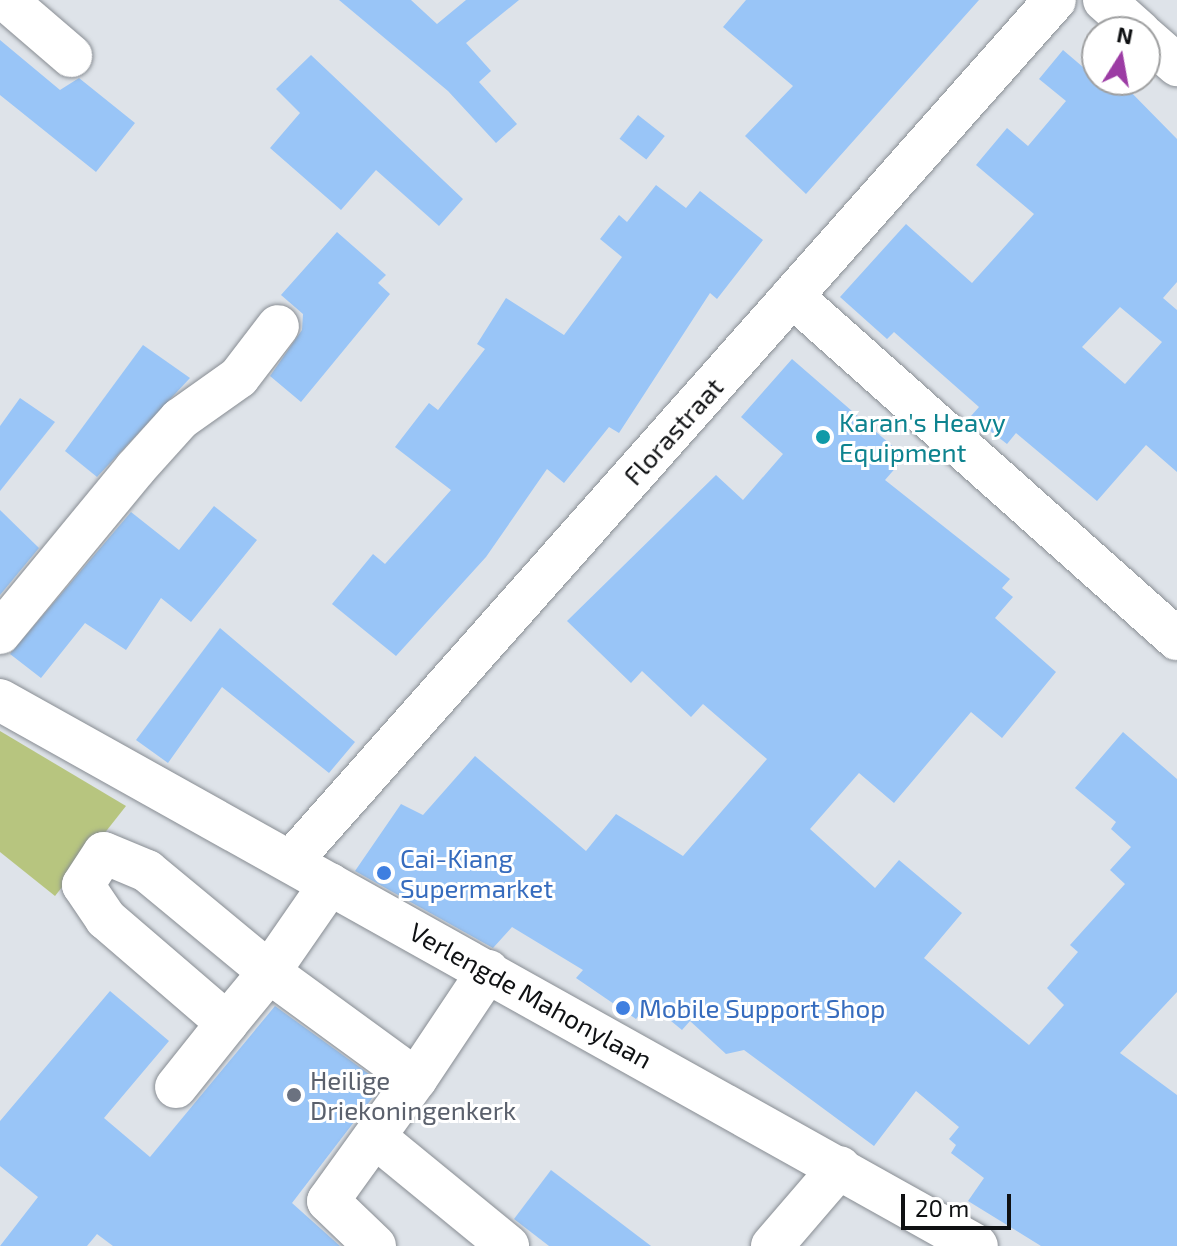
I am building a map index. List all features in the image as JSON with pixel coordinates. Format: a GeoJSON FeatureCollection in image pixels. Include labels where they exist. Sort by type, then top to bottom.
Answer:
{"type":"FeatureCollection","features":[{"type":"Feature","properties":{"kind":"street"},"geometry":{"type":"LineString","coordinates":[[6,0],[71,56]]}},
{"type":"Feature","properties":{"kind":"street","name":"Florastraat"},"geometry":{"type":"LineString","coordinates":[[291,861],[1055,0]]}},
{"type":"Feature","properties":{"kind":"street"},"geometry":{"type":"LineString","coordinates":[[1104,0],[1122,16]]}},
{"type":"Feature","properties":{"kind":"street"},"geometry":{"type":"LineString","coordinates":[[1161,51],[1177,65]]}},
{"type":"Feature","properties":{"kind":"street"},"geometry":{"type":"LineString","coordinates":[[792,296],[1177,639]]}},
{"type":"Feature","properties":{"kind":"street"},"geometry":{"type":"LineString","coordinates":[[0,633],[180,419],[239,377],[278,326]]}},
{"type":"Feature","properties":{"kind":"street","name":"Verlengde Mahonylaan"},"geometry":{"type":"LineString","coordinates":[[0,700],[977,1246]]}},
{"type":"Feature","properties":{"kind":"street"},"geometry":{"type":"LineString","coordinates":[[227,1023],[90,900],[83,885],[94,860],[120,856],[147,871],[269,972],[416,1079]]}},
{"type":"Feature","properties":{"kind":"street"},"geometry":{"type":"LineString","coordinates":[[176,1087],[269,972],[330,884]]}},
{"type":"Feature","properties":{"kind":"street"},"geometry":{"type":"LineString","coordinates":[[375,1246],[328,1201],[416,1079],[488,971]]}},
{"type":"Feature","properties":{"kind":"street"},"geometry":{"type":"LineString","coordinates":[[375,1137],[508,1246]]}},
{"type":"Feature","properties":{"kind":"street"},"geometry":{"type":"LineString","coordinates":[[772,1246],[840,1167]]}},
{"type":"Feature","properties":{"kind":"green space"},"geometry":{"type":"Polygon","coordinates":[[[0,731],[126,806],[55,896],[0,852],[0,731]]]}},
{"type":"Feature","properties":{"kind":"building"},"geometry":{"type":"Polygon","coordinates":[[[339,0],[411,0],[437,24],[466,0],[519,0],[466,43],[491,71],[479,82],[517,124],[496,143],[448,91],[339,0]]]}},
{"type":"Feature","properties":{"kind":"building"},"geometry":{"type":"Polygon","coordinates":[[[746,0],[979,0],[806,194],[745,136],[793,86],[723,27],[746,0]]]}},
{"type":"Feature","properties":{"kind":"building"},"geometry":{"type":"Polygon","coordinates":[[[0,40],[60,90],[79,78],[135,123],[96,172],[0,95],[0,40]]]}},
{"type":"Feature","properties":{"kind":"building"},"geometry":{"type":"Polygon","coordinates":[[[1063,50],[1081,65],[1081,96],[1135,96],[1177,139],[1177,282],[1163,298],[1177,310],[1177,472],[1146,445],[1097,501],[1016,433],[1007,444],[971,416],[979,407],[894,332],[887,339],[840,297],[906,224],[972,283],[1034,214],[976,165],[1007,128],[1028,146],[1066,101],[1039,79],[1063,50]],[[1120,307],[1082,347],[1125,384],[1162,342],[1120,307]]]}},
{"type":"Feature","properties":{"kind":"building"},"geometry":{"type":"Polygon","coordinates":[[[311,55],[463,199],[439,226],[376,170],[341,210],[270,148],[300,113],[276,89],[311,55]]]}},
{"type":"Feature","properties":{"kind":"building"},"geometry":{"type":"Polygon","coordinates":[[[638,115],[665,136],[646,160],[620,139],[638,115]]]}},
{"type":"Feature","properties":{"kind":"building"},"geometry":{"type":"Polygon","coordinates":[[[656,185],[686,208],[700,191],[763,240],[717,299],[710,293],[619,433],[609,427],[564,483],[547,469],[486,557],[396,656],[332,604],[373,554],[385,564],[451,490],[395,447],[429,403],[438,410],[485,349],[477,344],[506,298],[564,335],[622,257],[600,239],[619,215],[627,222],[656,185]]]}},
{"type":"Feature","properties":{"kind":"building"},"geometry":{"type":"Polygon","coordinates":[[[337,232],[386,275],[378,283],[390,294],[301,402],[270,376],[302,330],[303,314],[281,295],[337,232]]]}},
{"type":"Feature","properties":{"kind":"building"},"geometry":{"type":"Polygon","coordinates":[[[143,345],[190,378],[97,477],[65,451],[143,345]]]}},
{"type":"Feature","properties":{"kind":"building"},"geometry":{"type":"Polygon","coordinates":[[[792,359],[905,457],[885,480],[1010,579],[1002,588],[1013,597],[995,618],[1056,672],[1002,738],[971,712],[894,803],[859,773],[810,829],[875,888],[899,860],[962,913],[924,958],[1029,1045],[1064,1005],[1047,988],[1078,952],[1070,945],[1125,884],[1110,870],[1131,847],[1111,829],[1116,822],[1075,788],[1123,732],[1177,779],[1177,992],[1120,1053],[1177,1095],[1177,1246],[1041,1246],[968,1201],[984,1178],[951,1153],[956,1145],[949,1139],[959,1127],[916,1091],[874,1146],[744,1050],[726,1054],[690,1021],[682,1030],[649,1003],[636,1019],[576,978],[583,970],[512,927],[493,948],[355,871],[401,804],[423,815],[475,756],[586,851],[616,814],[683,856],[767,759],[703,704],[691,717],[642,671],[631,683],[567,621],[716,475],[743,500],[783,454],[741,417],[792,359]]]}},
{"type":"Feature","properties":{"kind":"building"},"geometry":{"type":"Polygon","coordinates":[[[20,398],[55,422],[0,491],[0,426],[20,398]]]}},
{"type":"Feature","properties":{"kind":"building"},"geometry":{"type":"Polygon","coordinates":[[[214,506],[257,540],[191,622],[161,598],[126,650],[85,623],[41,678],[10,654],[131,512],[179,550],[214,506]]]}},
{"type":"Feature","properties":{"kind":"building"},"geometry":{"type":"Polygon","coordinates":[[[0,510],[39,548],[0,595],[0,510]]]}},
{"type":"Feature","properties":{"kind":"building"},"geometry":{"type":"Polygon","coordinates":[[[220,628],[355,742],[329,773],[222,687],[168,763],[136,740],[220,628]]]}},
{"type":"Feature","properties":{"kind":"building"},"geometry":{"type":"Polygon","coordinates":[[[110,991],[169,1041],[104,1118],[150,1157],[275,1006],[383,1084],[292,1203],[340,1246],[113,1246],[97,1234],[87,1246],[0,1246],[38,1197],[0,1166],[0,1121],[110,991]]]}},
{"type":"Feature","properties":{"kind":"building"},"geometry":{"type":"Polygon","coordinates":[[[551,1170],[651,1246],[549,1246],[514,1219],[551,1170]]]}},
{"type":"Feature","properties":{"kind":"place","name":"Karan's Heavy Equipment"},"geometry":{"type":"Point","coordinates":[823,437]}},
{"type":"Feature","properties":{"kind":"place","name":"Cai-Kiang Supermarket"},"geometry":{"type":"Point","coordinates":[384,873]}},
{"type":"Feature","properties":{"kind":"place","name":"Mobile Support Shop"},"geometry":{"type":"Point","coordinates":[623,1008]}},
{"type":"Feature","properties":{"kind":"place","name":"Heilige Driekoningenkerk"},"geometry":{"type":"Point","coordinates":[294,1095]}}]}
